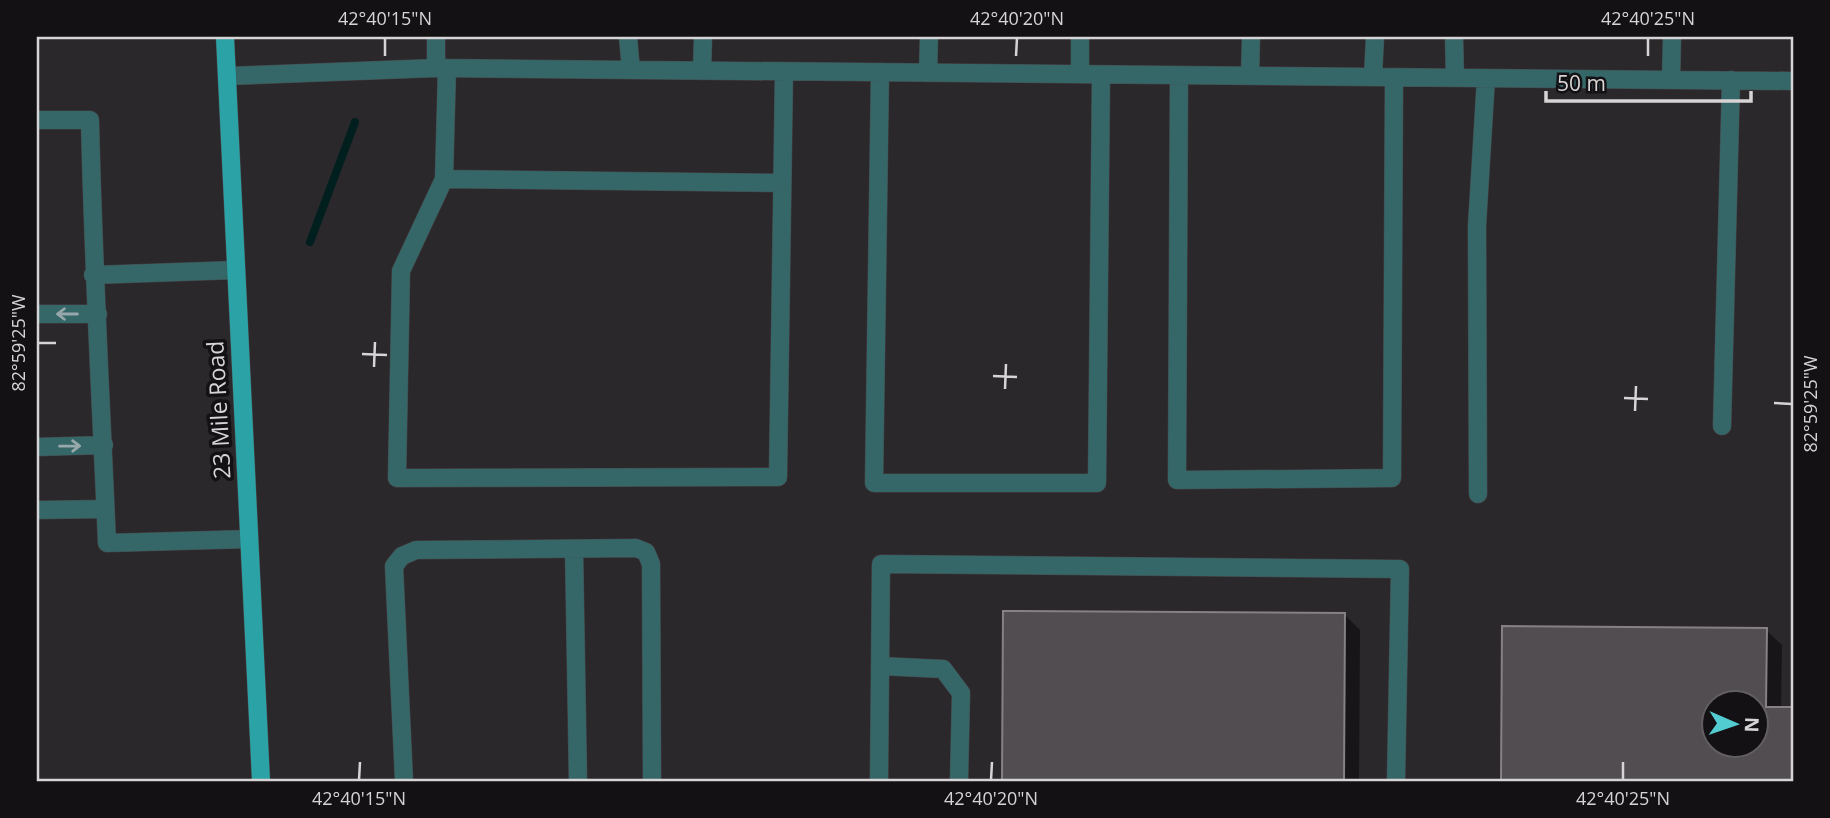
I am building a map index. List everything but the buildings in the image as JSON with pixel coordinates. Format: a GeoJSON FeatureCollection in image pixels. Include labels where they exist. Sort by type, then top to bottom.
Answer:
{"type":"FeatureCollection","features":[{"type":"Feature","properties":{"kind":"main road","name":"23 Mile Road"},"geometry":{"type":"LineString","coordinates":[[225,37],[261,781]]}},
{"type":"Feature","properties":{"kind":"street"},"geometry":{"type":"LineString","coordinates":[[436,37],[441,68],[444,179],[401,271],[397,478],[778,477],[784,72]]}},
{"type":"Feature","properties":{"kind":"street"},"geometry":{"type":"LineString","coordinates":[[628,37],[631,70]]}},
{"type":"Feature","properties":{"kind":"street"},"geometry":{"type":"LineString","coordinates":[[702,71],[703,37]]}},
{"type":"Feature","properties":{"kind":"street"},"geometry":{"type":"LineString","coordinates":[[928,72],[929,37]]}},
{"type":"Feature","properties":{"kind":"street"},"geometry":{"type":"LineString","coordinates":[[1080,37],[1080,74]]}},
{"type":"Feature","properties":{"kind":"street"},"geometry":{"type":"LineString","coordinates":[[1250,76],[1251,37]]}},
{"type":"Feature","properties":{"kind":"street"},"geometry":{"type":"LineString","coordinates":[[1373,77],[1375,37]]}},
{"type":"Feature","properties":{"kind":"street"},"geometry":{"type":"LineString","coordinates":[[1454,37],[1455,78]]}},
{"type":"Feature","properties":{"kind":"street"},"geometry":{"type":"LineString","coordinates":[[1671,80],[1672,37]]}},
{"type":"Feature","properties":{"kind":"street"},"geometry":{"type":"LineString","coordinates":[[227,76],[441,68],[1793,81]]}},
{"type":"Feature","properties":{"kind":"street"},"geometry":{"type":"LineString","coordinates":[[880,72],[874,483],[1097,483],[1101,75]]}},
{"type":"Feature","properties":{"kind":"street"},"geometry":{"type":"LineString","coordinates":[[1179,75],[1177,481],[1392,478],[1394,77]]}},
{"type":"Feature","properties":{"kind":"street"},"geometry":{"type":"LineString","coordinates":[[1478,494],[1477,226],[1486,78]]}},
{"type":"Feature","properties":{"kind":"street"},"geometry":{"type":"LineString","coordinates":[[1722,426],[1731,80]]}},
{"type":"Feature","properties":{"kind":"street"},"geometry":{"type":"LineString","coordinates":[[37,120],[90,120],[93,275],[98,314],[107,543],[250,539]]}},
{"type":"Feature","properties":{"kind":"street"},"geometry":{"type":"LineString","coordinates":[[444,179],[782,183]]}},
{"type":"Feature","properties":{"kind":"street"},"geometry":{"type":"LineString","coordinates":[[93,275],[236,270]]}},
{"type":"Feature","properties":{"kind":"street"},"geometry":{"type":"LineString","coordinates":[[37,314],[98,314]]}},
{"type":"Feature","properties":{"kind":"street"},"geometry":{"type":"LineString","coordinates":[[37,447],[104,445]]}},
{"type":"Feature","properties":{"kind":"street"},"geometry":{"type":"LineString","coordinates":[[37,510],[106,509]]}},
{"type":"Feature","properties":{"kind":"street"},"geometry":{"type":"LineString","coordinates":[[404,781],[394,566],[402,556],[416,550],[636,548],[646,552],[651,564],[652,781]]}},
{"type":"Feature","properties":{"kind":"street"},"geometry":{"type":"LineString","coordinates":[[574,549],[578,781]]}},
{"type":"Feature","properties":{"kind":"street"},"geometry":{"type":"LineString","coordinates":[[879,781],[881,564],[1400,569],[1396,781]]}},
{"type":"Feature","properties":{"kind":"street"},"geometry":{"type":"LineString","coordinates":[[880,666],[943,669],[961,693],[959,781]]}},
{"type":"Feature","properties":{"kind":"waterway"},"geometry":{"type":"LineString","coordinates":[[310,242],[355,122]]}}]}
